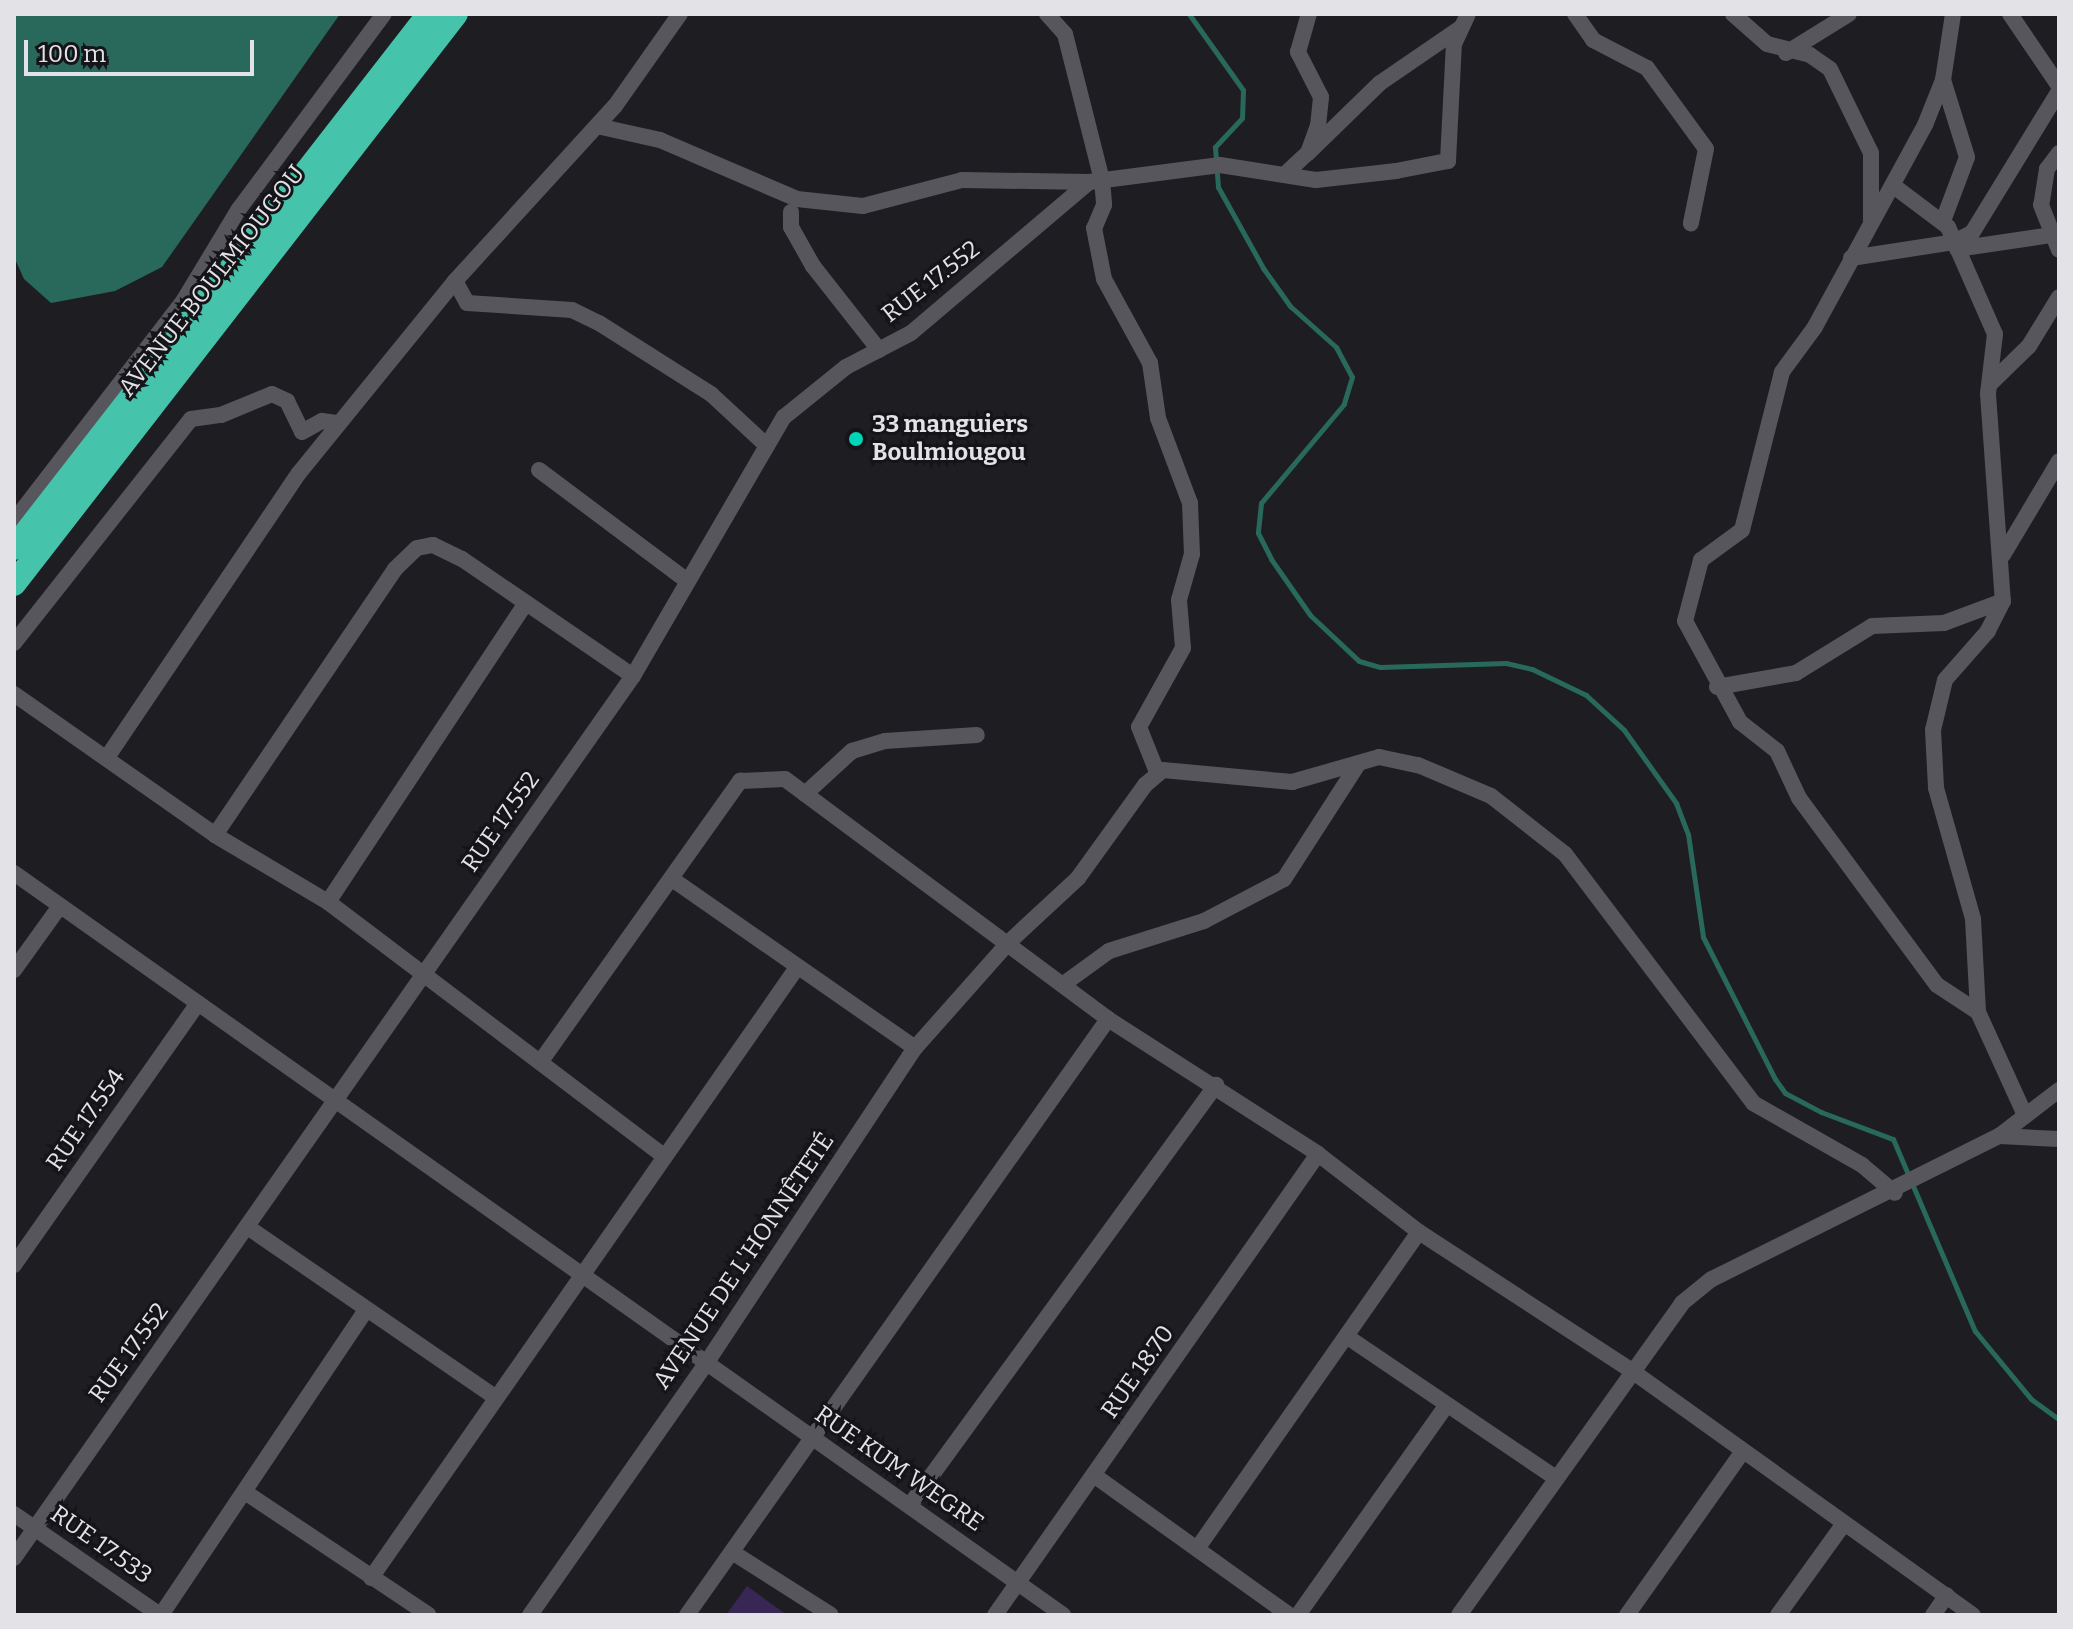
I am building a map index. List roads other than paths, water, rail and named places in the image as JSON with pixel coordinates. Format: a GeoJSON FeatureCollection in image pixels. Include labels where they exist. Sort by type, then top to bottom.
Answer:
{"type":"FeatureCollection","features":[{"type":"Feature","properties":{"kind":"highway","name":"AVENUE BOULMIOUGOU"},"geometry":{"type":"LineString","coordinates":[[14,548],[429,14]]}},
{"type":"Feature","properties":{"kind":"highway","name":"AVENUE BOULMIOUGOU"},"geometry":{"type":"LineString","coordinates":[[14,584],[456,14]]}},
{"type":"Feature","properties":{"kind":"street"},"geometry":{"type":"LineString","coordinates":[[14,521],[184,300],[239,209],[384,14]]}},
{"type":"Feature","properties":{"kind":"street"},"geometry":{"type":"LineString","coordinates":[[108,756],[299,473],[455,281],[597,126],[680,14]]}},
{"type":"Feature","properties":{"kind":"street"},"geometry":{"type":"LineString","coordinates":[[1047,14],[1065,34],[1096,181],[1104,205],[1094,228],[1104,279],[1150,363],[1158,418],[1192,518],[1192,554],[1179,600],[1183,648],[1139,727],[1157,772],[1292,782],[1363,759],[1418,765],[1482,791],[1554,843],[1753,1103],[1862,1165],[1895,1193]]}},
{"type":"Feature","properties":{"kind":"street"},"geometry":{"type":"LineString","coordinates":[[1308,153],[1321,97],[1298,52],[1309,14]]}},
{"type":"Feature","properties":{"kind":"street"},"geometry":{"type":"LineString","coordinates":[[1284,175],[1380,83],[1459,29],[1468,14]]}},
{"type":"Feature","properties":{"kind":"street"},"geometry":{"type":"LineString","coordinates":[[1575,14],[1593,40],[1647,68],[1706,149],[1691,223]]}},
{"type":"Feature","properties":{"kind":"street"},"geometry":{"type":"LineString","coordinates":[[1733,14],[1786,53],[1820,60],[1840,84],[1871,153],[1870,226]]}},
{"type":"Feature","properties":{"kind":"street"},"geometry":{"type":"LineString","coordinates":[[1786,53],[1849,14]]}},
{"type":"Feature","properties":{"kind":"street"},"geometry":{"type":"LineString","coordinates":[[1953,14],[1943,80],[1895,187],[1782,372],[1742,530],[1706,554],[1697,569],[1685,621],[1717,687],[1740,722],[1777,751],[1799,798],[1937,985],[1978,1012]]}},
{"type":"Feature","properties":{"kind":"street"},"geometry":{"type":"LineString","coordinates":[[1956,246],[1979,225],[2059,88],[2010,14]]}},
{"type":"Feature","properties":{"kind":"street"},"geometry":{"type":"LineString","coordinates":[[597,126],[660,140],[779,192],[794,205],[863,206],[962,180],[1096,181],[1220,165],[1316,180],[1448,161],[1459,29]]}},
{"type":"Feature","properties":{"kind":"street"},"geometry":{"type":"LineString","coordinates":[[1943,80],[1967,157],[1943,221]]}},
{"type":"Feature","properties":{"kind":"street"},"geometry":{"type":"LineString","coordinates":[[1851,258],[1956,246],[2057,240],[2041,198],[2047,169],[2059,153]]}},
{"type":"Feature","properties":{"kind":"street","name":"RUE 17.552"},"geometry":{"type":"LineString","coordinates":[[14,1558],[249,1228],[633,676],[686,580],[784,417],[846,367],[911,333],[1096,181]]}},
{"type":"Feature","properties":{"kind":"street"},"geometry":{"type":"LineString","coordinates":[[1895,187],[1943,221],[1995,334],[1990,384],[2003,555],[2003,601],[1988,631],[1945,680],[1933,730],[1936,788],[1973,919],[1978,1012],[2025,1115]]}},
{"type":"Feature","properties":{"kind":"street"},"geometry":{"type":"LineString","coordinates":[[794,205],[791,227],[813,266],[879,350]]}},
{"type":"Feature","properties":{"kind":"street"},"geometry":{"type":"LineString","coordinates":[[455,281],[467,303],[572,310],[599,323],[711,394],[767,446]]}},
{"type":"Feature","properties":{"kind":"street"},"geometry":{"type":"LineString","coordinates":[[1990,384],[2029,346],[2059,297]]}},
{"type":"Feature","properties":{"kind":"street"},"geometry":{"type":"LineString","coordinates":[[14,643],[191,419],[221,415],[272,394],[287,401],[302,432],[322,421],[339,423]]}},
{"type":"Feature","properties":{"kind":"street"},"geometry":{"type":"LineString","coordinates":[[2003,555],[2059,461]]}},
{"type":"Feature","properties":{"kind":"street"},"geometry":{"type":"LineString","coordinates":[[539,470],[686,580]]}},
{"type":"Feature","properties":{"kind":"street"},"geometry":{"type":"LineString","coordinates":[[215,835],[405,556],[433,545],[633,676]]}},
{"type":"Feature","properties":{"kind":"street"},"geometry":{"type":"LineString","coordinates":[[1717,687],[1796,673],[1872,626],[1944,623],[2003,601]]}},
{"type":"Feature","properties":{"kind":"street"},"geometry":{"type":"LineString","coordinates":[[328,902],[525,604]]}},
{"type":"Feature","properties":{"kind":"street"},"geometry":{"type":"LineString","coordinates":[[14,694],[108,756],[215,835],[328,902],[422,978],[541,1061],[663,1155]]}},
{"type":"Feature","properties":{"kind":"street"},"geometry":{"type":"LineString","coordinates":[[805,794],[852,751],[885,741],[977,735]]}},
{"type":"Feature","properties":{"kind":"street"},"geometry":{"type":"LineString","coordinates":[[1065,983],[1109,951],[1204,921],[1284,879],[1330,799],[1363,759]]}},
{"type":"Feature","properties":{"kind":"street","name":"AVENUE DE L'HONNÊTETÉ"},"geometry":{"type":"LineString","coordinates":[[530,1615],[707,1362],[915,1048],[1009,942],[1078,878],[1157,772]]}},
{"type":"Feature","properties":{"kind":"street"},"geometry":{"type":"LineString","coordinates":[[541,1061],[740,781],[772,775],[805,794],[1009,942],[1108,1019],[1216,1085],[1318,1154],[1419,1232],[1632,1371],[1843,1525],[1973,1615]]}},
{"type":"Feature","properties":{"kind":"street","name":"RUE KUM WEGRE"},"geometry":{"type":"LineString","coordinates":[[14,873],[1063,1615]]}},
{"type":"Feature","properties":{"kind":"street"},"geometry":{"type":"LineString","coordinates":[[672,879],[796,969],[915,1048]]}},
{"type":"Feature","properties":{"kind":"street"},"geometry":{"type":"LineString","coordinates":[[14,970],[60,906]]}},
{"type":"Feature","properties":{"kind":"street"},"geometry":{"type":"LineString","coordinates":[[371,1578],[663,1155],[796,969]]}},
{"type":"Feature","properties":{"kind":"street","name":"RUE 17.554"},"geometry":{"type":"LineString","coordinates":[[14,1265],[198,1003]]}},
{"type":"Feature","properties":{"kind":"street"},"geometry":{"type":"LineString","coordinates":[[687,1615],[1108,1019]]}},
{"type":"Feature","properties":{"kind":"street"},"geometry":{"type":"LineString","coordinates":[[2039,1104],[2059,1074]]}},
{"type":"Feature","properties":{"kind":"street"},"geometry":{"type":"LineString","coordinates":[[910,1505],[1216,1085]]}},
{"type":"Feature","properties":{"kind":"street"},"geometry":{"type":"LineString","coordinates":[[1459,1615],[1682,1303],[1712,1279],[1895,1193],[1999,1136],[2059,1090]]}},
{"type":"Feature","properties":{"kind":"street"},"geometry":{"type":"LineString","coordinates":[[1999,1136],[2059,1139]]}},
{"type":"Feature","properties":{"kind":"street","name":"RUE 18.70"},"geometry":{"type":"LineString","coordinates":[[995,1615],[1318,1154]]}},
{"type":"Feature","properties":{"kind":"street"},"geometry":{"type":"LineString","coordinates":[[249,1228],[365,1311],[496,1398]]}},
{"type":"Feature","properties":{"kind":"street"},"geometry":{"type":"LineString","coordinates":[[1199,1546],[1349,1338],[1419,1232]]}},
{"type":"Feature","properties":{"kind":"street"},"geometry":{"type":"LineString","coordinates":[[160,1615],[365,1311]]}},
{"type":"Feature","properties":{"kind":"street"},"geometry":{"type":"LineString","coordinates":[[1349,1338],[1556,1478]]}},
{"type":"Feature","properties":{"kind":"street"},"geometry":{"type":"LineString","coordinates":[[1298,1615],[1446,1406]]}},
{"type":"Feature","properties":{"kind":"street"},"geometry":{"type":"LineString","coordinates":[[1627,1615],[1743,1451]]}},
{"type":"Feature","properties":{"kind":"street"},"geometry":{"type":"LineString","coordinates":[[1095,1476],[1199,1546],[1289,1615]]}},
{"type":"Feature","properties":{"kind":"street"},"geometry":{"type":"LineString","coordinates":[[245,1492],[429,1615]]}},
{"type":"Feature","properties":{"kind":"street","name":"RUE 17.533"},"geometry":{"type":"LineString","coordinates":[[14,1514],[160,1615]]}},
{"type":"Feature","properties":{"kind":"street"},"geometry":{"type":"LineString","coordinates":[[1778,1615],[1843,1525]]}},
{"type":"Feature","properties":{"kind":"street"},"geometry":{"type":"LineString","coordinates":[[732,1552],[831,1615]]}},
{"type":"Feature","properties":{"kind":"street"},"geometry":{"type":"LineString","coordinates":[[1933,1615],[1947,1595]]}},
{"type":"Feature","properties":{"kind":"waterway"},"geometry":{"type":"LineString","coordinates":[[1189,14],[1243,90],[1242,118],[1215,147],[1218,187],[1263,268],[1290,306],[1336,347],[1352,377],[1344,404],[1261,503],[1258,533],[1271,559],[1310,615],[1359,661],[1380,667],[1506,663],[1532,669],[1586,695],[1624,730],[1676,803],[1688,834],[1703,937],[1775,1079],[1785,1093],[1821,1112],[1893,1139],[1975,1331],[2031,1399],[2059,1419]]}},
{"type":"Feature","properties":{"kind":"place","name":"33 manguiers Boulmiougou"},"geometry":{"type":"Point","coordinates":[856,439]}}]}
